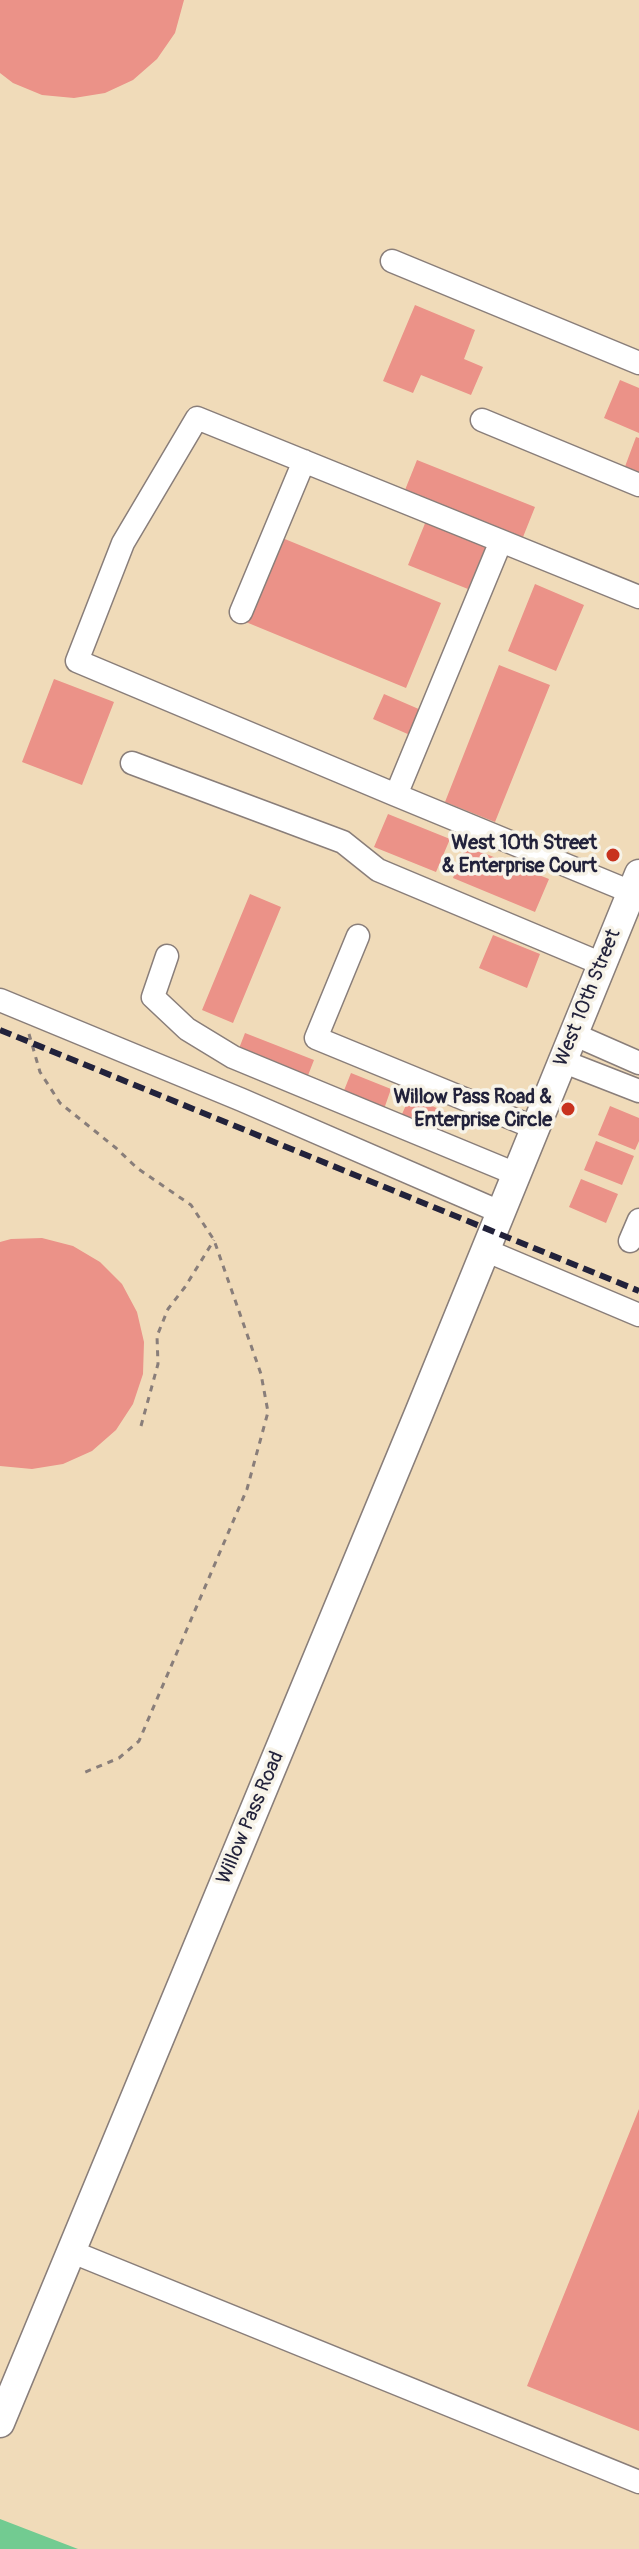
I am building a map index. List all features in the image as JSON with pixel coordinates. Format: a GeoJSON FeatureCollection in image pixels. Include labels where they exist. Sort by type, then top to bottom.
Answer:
{"type":"FeatureCollection","features":[{"type":"Feature","properties":{"kind":"main road","name":"West 10th Street"},"geometry":{"type":"LineString","coordinates":[[500,1212],[637,880]]}},
{"type":"Feature","properties":{"kind":"main road","name":"Willow Pass Road"},"geometry":{"type":"LineString","coordinates":[[0,2423],[500,1212]]}},
{"type":"Feature","properties":{"kind":"street"},"geometry":{"type":"LineString","coordinates":[[392,261],[639,363]]}},
{"type":"Feature","properties":{"kind":"street"},"geometry":{"type":"LineString","coordinates":[[637,880],[396,795],[77,661],[123,543],[197,418],[639,597]]}},
{"type":"Feature","properties":{"kind":"street"},"geometry":{"type":"LineString","coordinates":[[482,420],[639,485]]}},
{"type":"Feature","properties":{"kind":"street"},"geometry":{"type":"LineString","coordinates":[[241,612],[304,461]]}},
{"type":"Feature","properties":{"kind":"street"},"geometry":{"type":"LineString","coordinates":[[396,795],[501,541]]}},
{"type":"Feature","properties":{"kind":"street"},"geometry":{"type":"LineString","coordinates":[[132,763],[343,842],[378,870],[602,964]]}},
{"type":"Feature","properties":{"kind":"street"},"geometry":{"type":"LineString","coordinates":[[358,936],[316,1038],[535,1128]]}},
{"type":"Feature","properties":{"kind":"street"},"geometry":{"type":"LineString","coordinates":[[167,956],[153,997],[187,1029],[233,1057],[516,1174]]}},
{"type":"Feature","properties":{"kind":"street"},"geometry":{"type":"LineString","coordinates":[[10,1004],[500,1212]]}},
{"type":"Feature","properties":{"kind":"street"},"geometry":{"type":"LineString","coordinates":[[573,1034],[639,1063]]}},
{"type":"Feature","properties":{"kind":"street"},"geometry":{"type":"LineString","coordinates":[[562,1061],[639,1091]]}},
{"type":"Feature","properties":{"kind":"street"},"geometry":{"type":"LineString","coordinates":[[630,1241],[639,1220]]}},
{"type":"Feature","properties":{"kind":"street"},"geometry":{"type":"LineString","coordinates":[[485,1250],[639,1315]]}},
{"type":"Feature","properties":{"kind":"street"},"geometry":{"type":"LineString","coordinates":[[70,2251],[639,2482]]}},
{"type":"Feature","properties":{"kind":"path"},"geometry":{"type":"LineString","coordinates":[[10,1004],[40,1072],[60,1103],[137,1168],[191,1205],[214,1240],[261,1374],[268,1412],[247,1489],[139,1741],[119,1758],[83,1773]]}},
{"type":"Feature","properties":{"kind":"path"},"geometry":{"type":"LineString","coordinates":[[141,1426],[158,1364],[157,1336],[168,1309],[214,1240]]}},
{"type":"Feature","properties":{"kind":"green space"},"geometry":{"type":"Polygon","coordinates":[[[0,2519],[78,2549],[0,2549],[0,2519]]]}},
{"type":"Feature","properties":{"kind":"building"},"geometry":{"type":"Polygon","coordinates":[[[0,0],[184,0],[175,33],[157,59],[133,80],[105,93],[74,98],[42,95],[13,83],[0,73],[0,0]]]}},
{"type":"Feature","properties":{"kind":"building"},"geometry":{"type":"Polygon","coordinates":[[[415,305],[475,330],[464,359],[483,367],[471,395],[421,375],[413,393],[383,381],[415,305]]]}},
{"type":"Feature","properties":{"kind":"building"},"geometry":{"type":"Polygon","coordinates":[[[620,380],[639,388],[639,433],[604,418],[620,380]]]}},
{"type":"Feature","properties":{"kind":"building"},"geometry":{"type":"Polygon","coordinates":[[[636,437],[639,438],[639,478],[623,472],[636,437]]]}},
{"type":"Feature","properties":{"kind":"building"},"geometry":{"type":"Polygon","coordinates":[[[417,460],[535,507],[523,537],[405,490],[417,460]]]}},
{"type":"Feature","properties":{"kind":"building"},"geometry":{"type":"Polygon","coordinates":[[[426,521],[486,546],[468,589],[408,565],[426,521]]]}},
{"type":"Feature","properties":{"kind":"building"},"geometry":{"type":"Polygon","coordinates":[[[275,535],[441,603],[406,688],[241,620],[275,535]]]}},
{"type":"Feature","properties":{"kind":"building"},"geometry":{"type":"Polygon","coordinates":[[[535,584],[584,605],[556,671],[508,651],[535,584]]]}},
{"type":"Feature","properties":{"kind":"building"},"geometry":{"type":"Polygon","coordinates":[[[499,665],[550,685],[495,822],[445,802],[499,665]]]}},
{"type":"Feature","properties":{"kind":"building"},"geometry":{"type":"Polygon","coordinates":[[[54,679],[114,702],[82,785],[22,762],[54,679]]]}},
{"type":"Feature","properties":{"kind":"building"},"geometry":{"type":"Polygon","coordinates":[[[384,694],[421,710],[410,735],[373,719],[384,694]]]}},
{"type":"Feature","properties":{"kind":"building"},"geometry":{"type":"Polygon","coordinates":[[[388,814],[450,839],[436,872],[374,847],[388,814]]]}},
{"type":"Feature","properties":{"kind":"building"},"geometry":{"type":"Polygon","coordinates":[[[466,846],[549,879],[535,912],[453,878],[466,846]]]}},
{"type":"Feature","properties":{"kind":"building"},"geometry":{"type":"Polygon","coordinates":[[[250,894],[281,907],[233,1023],[202,1010],[250,894]]]}},
{"type":"Feature","properties":{"kind":"building"},"geometry":{"type":"Polygon","coordinates":[[[493,935],[540,954],[527,988],[479,968],[493,935]]]}},
{"type":"Feature","properties":{"kind":"building"},"geometry":{"type":"Polygon","coordinates":[[[245,1033],[314,1060],[307,1078],[238,1051],[245,1033]]]}},
{"type":"Feature","properties":{"kind":"building"},"geometry":{"type":"Polygon","coordinates":[[[351,1073],[391,1089],[384,1109],[343,1093],[351,1073]]]}},
{"type":"Feature","properties":{"kind":"building"},"geometry":{"type":"Polygon","coordinates":[[[410,1096],[450,1114],[439,1139],[399,1121],[410,1096]]]}},
{"type":"Feature","properties":{"kind":"building"},"geometry":{"type":"Polygon","coordinates":[[[610,1106],[639,1118],[639,1141],[635,1150],[598,1135],[610,1106]]]}},
{"type":"Feature","properties":{"kind":"building"},"geometry":{"type":"Polygon","coordinates":[[[596,1141],[634,1156],[622,1185],[584,1170],[596,1141]]]}},
{"type":"Feature","properties":{"kind":"building"},"geometry":{"type":"Polygon","coordinates":[[[581,1179],[618,1194],[606,1223],[569,1207],[581,1179]]]}},
{"type":"Feature","properties":{"kind":"building"},"geometry":{"type":"Polygon","coordinates":[[[42,1238],[73,1246],[100,1262],[122,1284],[137,1312],[144,1342],[143,1374],[133,1404],[116,1430],[92,1451],[63,1464],[32,1469],[0,1466],[0,1242],[42,1238]]]}},
{"type":"Feature","properties":{"kind":"building"},"geometry":{"type":"Polygon","coordinates":[[[639,2109],[639,2431],[527,2386],[639,2109]]]}},
{"type":"Feature","properties":{"kind":"railway"},"geometry":{"type":"LineString","coordinates":[[0,1030],[639,1291]]}},
{"type":"Feature","properties":{"kind":"place","name":"West 10th Street & Enterprise Court"},"geometry":{"type":"Point","coordinates":[613,855]}},
{"type":"Feature","properties":{"kind":"place","name":"Willow Pass Road & Enterprise Circle"},"geometry":{"type":"Point","coordinates":[568,1109]}}]}
